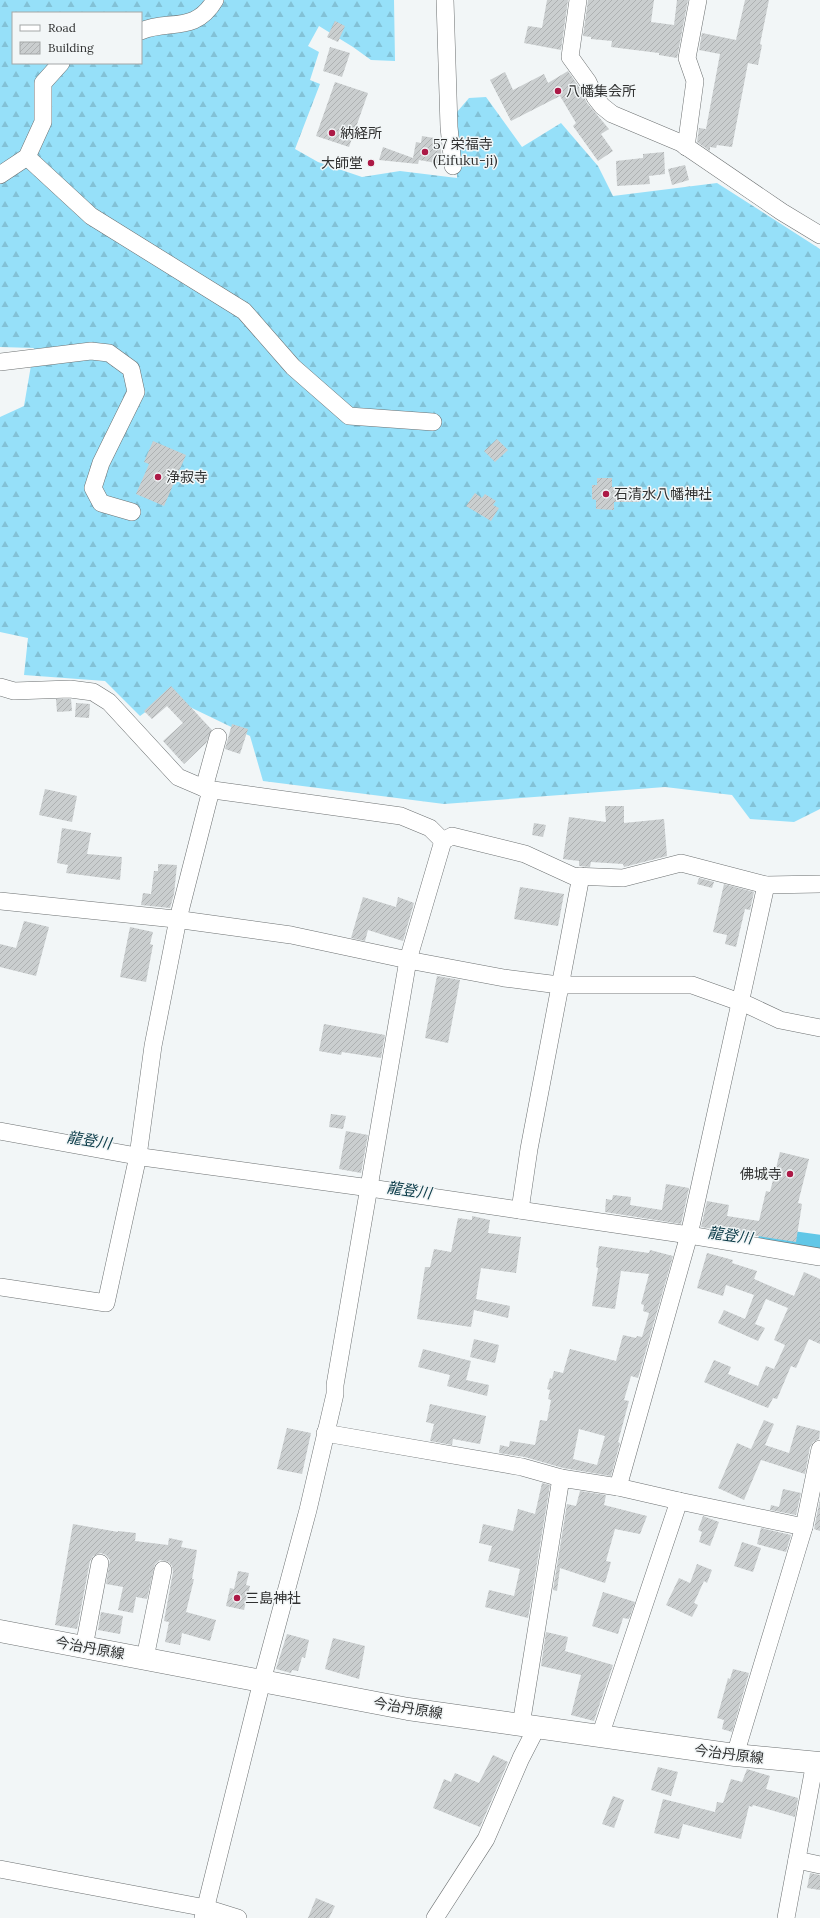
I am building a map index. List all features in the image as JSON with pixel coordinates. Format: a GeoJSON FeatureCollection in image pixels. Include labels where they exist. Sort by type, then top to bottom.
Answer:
{"type":"FeatureCollection","features":[{"type":"Feature","properties":{"kind":"main road","name":"今治丹原線"},"geometry":{"type":"LineString","coordinates":[[0,1631],[408,1709],[735,1755],[817,1763]]}},
{"type":"Feature","properties":{"kind":"street"},"geometry":{"type":"LineString","coordinates":[[142,31],[189,23],[211,7],[215,0]]}},
{"type":"Feature","properties":{"kind":"street"},"geometry":{"type":"LineString","coordinates":[[446,0],[449,127],[453,166]]}},
{"type":"Feature","properties":{"kind":"street"},"geometry":{"type":"LineString","coordinates":[[578,0],[570,57],[588,82],[595,97],[612,114],[686,147],[782,212],[820,235]]}},
{"type":"Feature","properties":{"kind":"street"},"geometry":{"type":"LineString","coordinates":[[686,147],[695,81],[687,58],[698,0]]}},
{"type":"Feature","properties":{"kind":"street"},"geometry":{"type":"LineString","coordinates":[[0,175],[27,157],[43,122],[42,83],[60,64]]}},
{"type":"Feature","properties":{"kind":"street"},"geometry":{"type":"LineString","coordinates":[[27,157],[90,216],[244,311],[293,368],[350,416],[433,422]]}},
{"type":"Feature","properties":{"kind":"street"},"geometry":{"type":"LineString","coordinates":[[0,362],[91,351],[109,353],[131,369],[136,392],[101,463],[93,488],[101,503],[132,512]]}},
{"type":"Feature","properties":{"kind":"street"},"geometry":{"type":"LineString","coordinates":[[0,687],[14,691],[70,689],[93,692],[109,702],[178,777],[208,789],[401,816],[430,828],[443,841]]}},
{"type":"Feature","properties":{"kind":"street"},"geometry":{"type":"LineString","coordinates":[[0,1287],[106,1303],[138,1156],[153,1046],[178,919],[208,789],[218,737]]}},
{"type":"Feature","properties":{"kind":"street"},"geometry":{"type":"LineString","coordinates":[[204,1913],[262,1681],[308,1510],[335,1394],[335,1385],[408,960],[443,841],[452,836],[525,854],[573,876],[623,878],[681,863],[766,884],[820,884]]}},
{"type":"Feature","properties":{"kind":"street"},"geometry":{"type":"LineString","coordinates":[[520,1210],[528,1152],[581,876]]}},
{"type":"Feature","properties":{"kind":"street"},"geometry":{"type":"LineString","coordinates":[[618,1487],[690,1235],[766,884]]}},
{"type":"Feature","properties":{"kind":"street"},"geometry":{"type":"LineString","coordinates":[[0,900],[178,919],[292,935],[408,960],[504,978],[559,985],[692,985],[780,1020],[820,1028]]}},
{"type":"Feature","properties":{"kind":"street"},"geometry":{"type":"LineString","coordinates":[[0,1131],[138,1156],[690,1235],[820,1257]]}},
{"type":"Feature","properties":{"kind":"street"},"geometry":{"type":"LineString","coordinates":[[325,1433],[522,1467],[562,1478],[618,1487],[804,1527]]}},
{"type":"Feature","properties":{"kind":"street"},"geometry":{"type":"LineString","coordinates":[[735,1755],[804,1527],[820,1449]]}},
{"type":"Feature","properties":{"kind":"street"},"geometry":{"type":"LineString","coordinates":[[435,1918],[486,1839],[521,1758],[529,1726],[562,1478]]}},
{"type":"Feature","properties":{"kind":"street"},"geometry":{"type":"LineString","coordinates":[[600,1736],[679,1501]]}},
{"type":"Feature","properties":{"kind":"street"},"geometry":{"type":"LineString","coordinates":[[84,1647],[100,1563]]}},
{"type":"Feature","properties":{"kind":"street"},"geometry":{"type":"LineString","coordinates":[[145,1658],[163,1570]]}},
{"type":"Feature","properties":{"kind":"street"},"geometry":{"type":"LineString","coordinates":[[786,1918],[817,1763]]}},
{"type":"Feature","properties":{"kind":"street"},"geometry":{"type":"LineString","coordinates":[[797,1860],[820,1865]]}},
{"type":"Feature","properties":{"kind":"street"},"geometry":{"type":"LineString","coordinates":[[0,1869],[204,1913],[238,1918]]}},
{"type":"Feature","properties":{"kind":"green space"},"geometry":{"type":"Polygon","coordinates":[[[0,0],[394,0],[395,61],[371,60],[319,26],[308,46],[319,52],[310,80],[320,84],[295,149],[318,162],[362,177],[400,171],[457,178],[457,112],[469,98],[486,97],[522,147],[561,123],[598,166],[613,196],[717,183],[820,249],[820,809],[794,822],[750,819],[732,795],[665,787],[444,804],[263,781],[250,736],[167,696],[140,716],[105,681],[24,675],[28,638],[0,632],[0,417],[24,406],[34,348],[0,347],[0,0]]]}},
{"type":"Feature","properties":{"kind":"building"},"geometry":{"type":"Polygon","coordinates":[[[547,0],[568,0],[561,50],[524,43],[528,26],[542,28],[547,0]]]}},
{"type":"Feature","properties":{"kind":"building"},"geometry":{"type":"Polygon","coordinates":[[[588,0],[654,0],[651,22],[674,25],[677,0],[688,0],[677,58],[659,55],[659,53],[611,47],[612,41],[591,39],[591,37],[583,36],[588,0]]]}},
{"type":"Feature","properties":{"kind":"building"},"geometry":{"type":"Polygon","coordinates":[[[745,0],[769,0],[760,44],[762,45],[758,65],[748,63],[732,147],[717,145],[716,148],[710,147],[710,151],[697,142],[699,128],[706,129],[720,54],[699,50],[702,33],[736,40],[745,0]]]}},
{"type":"Feature","properties":{"kind":"building"},"geometry":{"type":"Polygon","coordinates":[[[335,21],[345,26],[338,42],[327,37],[335,21]]]}},
{"type":"Feature","properties":{"kind":"building"},"geometry":{"type":"Polygon","coordinates":[[[330,47],[350,53],[342,77],[323,71],[330,47]]]}},
{"type":"Feature","properties":{"kind":"building"},"geometry":{"type":"Polygon","coordinates":[[[568,71],[579,87],[587,103],[609,129],[601,134],[613,151],[598,161],[573,126],[576,123],[560,96],[511,121],[490,80],[505,72],[513,90],[544,74],[548,83],[568,71]]]}},
{"type":"Feature","properties":{"kind":"building"},"geometry":{"type":"Polygon","coordinates":[[[335,82],[368,93],[349,147],[316,136],[335,82]]]}},
{"type":"Feature","properties":{"kind":"building"},"geometry":{"type":"Polygon","coordinates":[[[422,136],[440,139],[442,164],[419,160],[418,164],[379,160],[383,147],[413,158],[416,142],[421,143],[422,136]]]}},
{"type":"Feature","properties":{"kind":"building"},"geometry":{"type":"Polygon","coordinates":[[[664,152],[665,174],[649,176],[650,184],[617,186],[616,161],[643,158],[643,154],[664,152]]]}},
{"type":"Feature","properties":{"kind":"building"},"geometry":{"type":"Polygon","coordinates":[[[685,165],[689,180],[672,185],[668,169],[685,165]]]}},
{"type":"Feature","properties":{"kind":"building"},"geometry":{"type":"Polygon","coordinates":[[[497,439],[508,450],[495,462],[484,451],[497,439]]]}},
{"type":"Feature","properties":{"kind":"building"},"geometry":{"type":"Polygon","coordinates":[[[153,441],[186,455],[164,506],[136,494],[149,464],[144,462],[153,441]]]}},
{"type":"Feature","properties":{"kind":"building"},"geometry":{"type":"Polygon","coordinates":[[[597,478],[612,478],[612,487],[640,488],[639,502],[614,502],[614,510],[596,509],[596,500],[592,499],[592,485],[597,485],[597,478]]]}},
{"type":"Feature","properties":{"kind":"building"},"geometry":{"type":"Polygon","coordinates":[[[475,493],[482,498],[485,494],[496,501],[493,505],[499,508],[491,521],[466,506],[475,493]]]}},
{"type":"Feature","properties":{"kind":"building"},"geometry":{"type":"Polygon","coordinates":[[[171,686],[212,730],[206,743],[184,764],[163,741],[183,723],[167,706],[152,719],[144,711],[171,686]]]}},
{"type":"Feature","properties":{"kind":"building"},"geometry":{"type":"Polygon","coordinates":[[[56,699],[71,699],[72,711],[57,712],[56,699]]]}},
{"type":"Feature","properties":{"kind":"building"},"geometry":{"type":"Polygon","coordinates":[[[76,703],[90,704],[89,718],[75,717],[76,703]]]}},
{"type":"Feature","properties":{"kind":"building"},"geometry":{"type":"Polygon","coordinates":[[[232,724],[248,729],[240,754],[225,749],[232,724]]]}},
{"type":"Feature","properties":{"kind":"building"},"geometry":{"type":"Polygon","coordinates":[[[45,789],[77,796],[72,822],[39,815],[45,789]]]}},
{"type":"Feature","properties":{"kind":"building"},"geometry":{"type":"Polygon","coordinates":[[[605,806],[624,806],[624,823],[664,819],[667,856],[624,867],[623,864],[591,862],[590,867],[579,866],[579,861],[563,859],[569,817],[606,822],[605,806]]]}},
{"type":"Feature","properties":{"kind":"building"},"geometry":{"type":"Polygon","coordinates":[[[534,823],[546,825],[543,837],[532,835],[534,823]]]}},
{"type":"Feature","properties":{"kind":"building"},"geometry":{"type":"Polygon","coordinates":[[[62,828],[91,833],[87,854],[122,857],[120,880],[66,873],[68,865],[57,863],[62,828]]]}},
{"type":"Feature","properties":{"kind":"building"},"geometry":{"type":"Polygon","coordinates":[[[158,864],[177,865],[174,894],[170,908],[141,905],[143,893],[151,894],[154,871],[158,871],[158,864]]]}},
{"type":"Feature","properties":{"kind":"building"},"geometry":{"type":"Polygon","coordinates":[[[699,878],[714,882],[712,888],[697,884],[699,878]]]}},
{"type":"Feature","properties":{"kind":"building"},"geometry":{"type":"Polygon","coordinates":[[[724,884],[754,892],[750,910],[745,909],[736,947],[725,944],[727,935],[713,932],[724,884]]]}},
{"type":"Feature","properties":{"kind":"building"},"geometry":{"type":"Polygon","coordinates":[[[520,887],[564,894],[558,926],[514,919],[520,887]]]}},
{"type":"Feature","properties":{"kind":"building"},"geometry":{"type":"Polygon","coordinates":[[[363,897],[396,907],[398,897],[414,903],[403,941],[368,930],[365,941],[351,938],[363,897]]]}},
{"type":"Feature","properties":{"kind":"building"},"geometry":{"type":"Polygon","coordinates":[[[24,921],[49,927],[36,976],[0,967],[0,944],[16,948],[24,921]]]}},
{"type":"Feature","properties":{"kind":"building"},"geometry":{"type":"Polygon","coordinates":[[[130,927],[153,932],[150,944],[153,945],[146,982],[120,977],[130,927]]]}},
{"type":"Feature","properties":{"kind":"building"},"geometry":{"type":"Polygon","coordinates":[[[437,976],[460,980],[448,1043],[425,1038],[437,976]]]}},
{"type":"Feature","properties":{"kind":"building"},"geometry":{"type":"Polygon","coordinates":[[[324,1024],[385,1035],[381,1058],[342,1052],[341,1055],[319,1051],[324,1024]]]}},
{"type":"Feature","properties":{"kind":"building"},"geometry":{"type":"Polygon","coordinates":[[[331,1114],[346,1116],[343,1129],[329,1127],[331,1114]]]}},
{"type":"Feature","properties":{"kind":"building"},"geometry":{"type":"Polygon","coordinates":[[[346,1131],[368,1135],[361,1173],[339,1169],[346,1131]]]}},
{"type":"Feature","properties":{"kind":"building"},"geometry":{"type":"Polygon","coordinates":[[[780,1152],[809,1159],[798,1203],[802,1204],[796,1242],[701,1227],[707,1201],[729,1205],[727,1216],[759,1221],[766,1191],[770,1192],[780,1152]]]}},
{"type":"Feature","properties":{"kind":"building"},"geometry":{"type":"Polygon","coordinates":[[[666,1184],[689,1188],[681,1224],[605,1212],[606,1199],[612,1200],[613,1195],[631,1197],[630,1205],[662,1210],[666,1184]]]}},
{"type":"Feature","properties":{"kind":"building"},"geometry":{"type":"Polygon","coordinates":[[[472,1216],[490,1220],[488,1233],[521,1237],[516,1273],[481,1268],[476,1299],[510,1306],[508,1318],[474,1310],[471,1327],[417,1319],[425,1267],[430,1267],[434,1249],[451,1252],[458,1218],[472,1220],[472,1216]]]}},
{"type":"Feature","properties":{"kind":"building"},"geometry":{"type":"Polygon","coordinates":[[[599,1246],[649,1253],[650,1250],[673,1256],[638,1378],[631,1376],[624,1400],[629,1401],[611,1476],[563,1468],[525,1457],[499,1453],[500,1445],[509,1447],[510,1441],[535,1445],[540,1420],[547,1421],[551,1400],[548,1399],[550,1390],[547,1389],[550,1378],[552,1379],[554,1371],[563,1373],[570,1349],[616,1361],[623,1335],[636,1338],[637,1336],[642,1337],[649,1313],[643,1311],[644,1305],[641,1304],[649,1274],[621,1271],[615,1309],[592,1306],[598,1268],[596,1267],[599,1246]],[[579,1429],[573,1459],[597,1465],[605,1436],[579,1429]]]}},
{"type":"Feature","properties":{"kind":"building"},"geometry":{"type":"Polygon","coordinates":[[[707,1253],[733,1260],[732,1263],[757,1271],[754,1279],[794,1296],[804,1272],[820,1279],[820,1344],[809,1339],[796,1368],[791,1366],[777,1399],[773,1398],[768,1408],[704,1382],[714,1360],[731,1367],[728,1374],[758,1386],[766,1366],[774,1369],[785,1345],[774,1340],[788,1308],[766,1299],[755,1324],[765,1328],[758,1341],[718,1323],[724,1310],[745,1319],[754,1295],[726,1285],[723,1296],[697,1288],[707,1253]]]}},
{"type":"Feature","properties":{"kind":"building"},"geometry":{"type":"Polygon","coordinates":[[[474,1339],[499,1345],[495,1363],[470,1357],[474,1339]]]}},
{"type":"Feature","properties":{"kind":"building"},"geometry":{"type":"Polygon","coordinates":[[[423,1349],[471,1361],[466,1380],[489,1385],[487,1396],[447,1386],[450,1375],[418,1367],[423,1349]]]}},
{"type":"Feature","properties":{"kind":"building"},"geometry":{"type":"Polygon","coordinates":[[[430,1404],[486,1416],[480,1444],[453,1439],[452,1445],[430,1441],[434,1424],[426,1422],[430,1404]]]}},
{"type":"Feature","properties":{"kind":"building"},"geometry":{"type":"Polygon","coordinates":[[[764,1420],[774,1424],[765,1445],[789,1453],[797,1425],[820,1431],[819,1439],[813,1442],[810,1447],[805,1474],[761,1460],[744,1500],[718,1488],[737,1443],[751,1449],[764,1420]]]}},
{"type":"Feature","properties":{"kind":"building"},"geometry":{"type":"Polygon","coordinates":[[[287,1428],[311,1433],[302,1474],[277,1469],[287,1428]]]}},
{"type":"Feature","properties":{"kind":"building"},"geometry":{"type":"Polygon","coordinates":[[[542,1483],[550,1485],[528,1618],[485,1607],[489,1590],[514,1596],[520,1569],[488,1561],[492,1546],[479,1543],[483,1524],[513,1531],[518,1509],[535,1514],[542,1483]]]}},
{"type":"Feature","properties":{"kind":"building"},"geometry":{"type":"Polygon","coordinates":[[[783,1489],[801,1493],[796,1515],[770,1510],[771,1505],[779,1507],[783,1489]]]}},
{"type":"Feature","properties":{"kind":"building"},"geometry":{"type":"Polygon","coordinates":[[[580,1491],[606,1495],[604,1505],[647,1516],[640,1534],[615,1529],[606,1561],[611,1562],[605,1583],[560,1568],[557,1591],[553,1590],[567,1504],[576,1506],[580,1491]]]}},
{"type":"Feature","properties":{"kind":"building"},"geometry":{"type":"Polygon","coordinates":[[[820,1499],[820,1531],[814,1529],[820,1499]]]}},
{"type":"Feature","properties":{"kind":"building"},"geometry":{"type":"Polygon","coordinates":[[[703,1516],[719,1522],[710,1546],[699,1542],[702,1532],[698,1530],[703,1516]]]}},
{"type":"Feature","properties":{"kind":"building"},"geometry":{"type":"Polygon","coordinates":[[[73,1524],[118,1532],[136,1533],[135,1541],[168,1545],[169,1538],[183,1541],[181,1547],[197,1550],[192,1579],[194,1579],[186,1612],[216,1620],[210,1641],[182,1633],[180,1645],[165,1642],[169,1622],[164,1621],[173,1572],[172,1566],[169,1562],[160,1560],[155,1564],[147,1599],[136,1597],[133,1613],[118,1610],[123,1587],[106,1584],[110,1560],[106,1555],[101,1553],[93,1556],[90,1561],[77,1629],[55,1625],[73,1524]]]}},
{"type":"Feature","properties":{"kind":"building"},"geometry":{"type":"Polygon","coordinates":[[[761,1528],[791,1535],[786,1552],[757,1544],[761,1528]]]}},
{"type":"Feature","properties":{"kind":"building"},"geometry":{"type":"Polygon","coordinates":[[[742,1542],[761,1548],[753,1572],[734,1566],[742,1542]]]}},
{"type":"Feature","properties":{"kind":"building"},"geometry":{"type":"Polygon","coordinates":[[[697,1564],[712,1570],[707,1583],[704,1581],[694,1603],[698,1605],[692,1617],[666,1605],[679,1578],[690,1583],[697,1564]]]}},
{"type":"Feature","properties":{"kind":"building","name":"三島神社"},"geometry":{"type":"Polygon","coordinates":[[[238,1571],[249,1573],[246,1585],[250,1586],[244,1610],[226,1606],[230,1588],[234,1589],[238,1571]]]}},
{"type":"Feature","properties":{"kind":"building"},"geometry":{"type":"Polygon","coordinates":[[[603,1592],[635,1602],[629,1619],[623,1618],[618,1634],[592,1626],[603,1592]]]}},
{"type":"Feature","properties":{"kind":"building"},"geometry":{"type":"Polygon","coordinates":[[[101,1612],[123,1616],[120,1634],[98,1630],[101,1612]]]}},
{"type":"Feature","properties":{"kind":"building"},"geometry":{"type":"Polygon","coordinates":[[[546,1632],[568,1637],[565,1651],[613,1665],[594,1721],[571,1715],[581,1675],[541,1666],[546,1632]]]}},
{"type":"Feature","properties":{"kind":"building"},"geometry":{"type":"Polygon","coordinates":[[[287,1634],[309,1640],[305,1658],[302,1657],[298,1671],[292,1670],[291,1673],[276,1669],[287,1634]]]}},
{"type":"Feature","properties":{"kind":"building"},"geometry":{"type":"Polygon","coordinates":[[[333,1638],[365,1646],[359,1679],[325,1669],[333,1638]]]}},
{"type":"Feature","properties":{"kind":"building"},"geometry":{"type":"Polygon","coordinates":[[[733,1669],[749,1673],[732,1732],[722,1729],[724,1720],[717,1718],[728,1678],[730,1679],[733,1669]]]}},
{"type":"Feature","properties":{"kind":"building"},"geometry":{"type":"Polygon","coordinates":[[[493,1755],[508,1762],[480,1827],[433,1808],[444,1779],[451,1782],[455,1773],[479,1783],[493,1755]]]}},
{"type":"Feature","properties":{"kind":"building"},"geometry":{"type":"Polygon","coordinates":[[[658,1767],[678,1772],[671,1796],[651,1790],[658,1767]]]}},
{"type":"Feature","properties":{"kind":"building"},"geometry":{"type":"Polygon","coordinates":[[[747,1769],[770,1776],[766,1789],[798,1798],[795,1817],[753,1805],[752,1807],[749,1806],[741,1839],[683,1824],[679,1839],[654,1833],[663,1799],[715,1812],[717,1802],[723,1803],[731,1779],[742,1782],[747,1769]]]}},
{"type":"Feature","properties":{"kind":"building"},"geometry":{"type":"Polygon","coordinates":[[[613,1796],[624,1800],[614,1828],[602,1824],[613,1796]]]}},
{"type":"Feature","properties":{"kind":"building"},"geometry":{"type":"Polygon","coordinates":[[[810,1873],[820,1875],[820,1890],[807,1888],[810,1873]]]}},
{"type":"Feature","properties":{"kind":"building"},"geometry":{"type":"Polygon","coordinates":[[[316,1898],[335,1906],[329,1918],[308,1918],[316,1898]]]}},
{"type":"Feature","properties":{"kind":"waterway","name":"龍登川"},"geometry":{"type":"LineString","coordinates":[[771,1241],[820,1248]]}},
{"type":"Feature","properties":{"kind":"place","name":"八幡集会所"},"geometry":{"type":"Point","coordinates":[558,91]}},
{"type":"Feature","properties":{"kind":"place","name":"納経所"},"geometry":{"type":"Point","coordinates":[332,133]}},
{"type":"Feature","properties":{"kind":"place","name":"57 栄福寺 (Eifuku-ji)"},"geometry":{"type":"Point","coordinates":[425,152]}},
{"type":"Feature","properties":{"kind":"place","name":"大師堂"},"geometry":{"type":"Point","coordinates":[371,163]}},
{"type":"Feature","properties":{"kind":"place","name":"浄寂寺"},"geometry":{"type":"Point","coordinates":[158,477]}},
{"type":"Feature","properties":{"kind":"place","name":"石清水八幡神社"},"geometry":{"type":"Point","coordinates":[606,494]}},
{"type":"Feature","properties":{"kind":"place","name":"佛城寺"},"geometry":{"type":"Point","coordinates":[790,1174]}},
{"type":"Feature","properties":{"kind":"place","name":"三島神社"},"geometry":{"type":"Point","coordinates":[237,1598]}}]}
